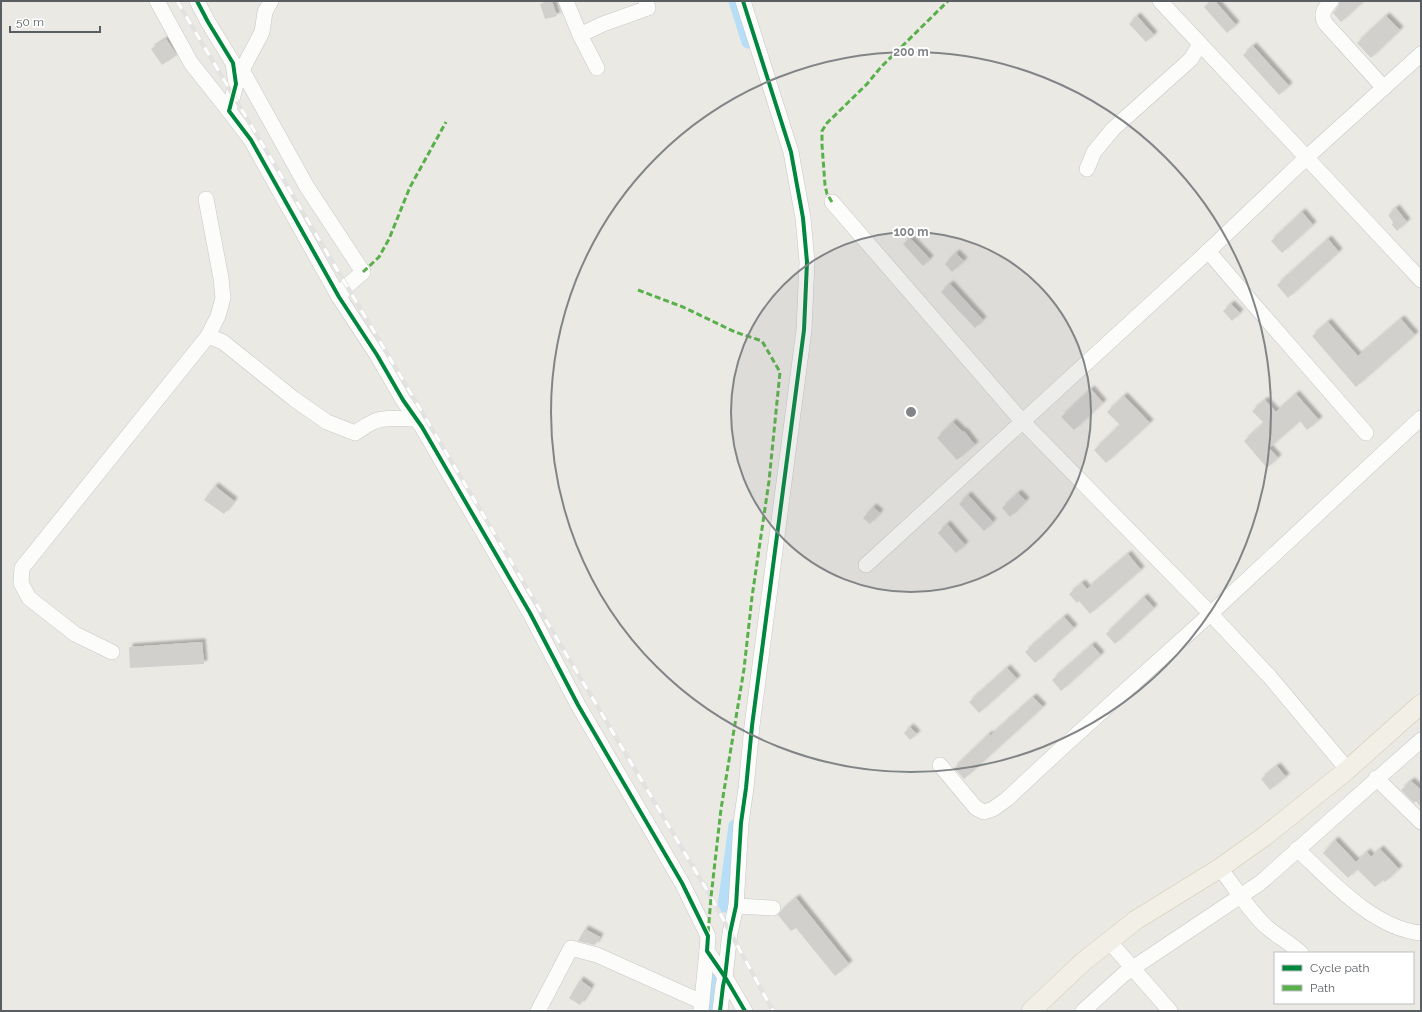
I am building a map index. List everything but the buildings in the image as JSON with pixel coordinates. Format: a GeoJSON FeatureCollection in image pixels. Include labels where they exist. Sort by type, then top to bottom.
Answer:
{"type":"FeatureCollection","features":[{"type":"Feature","properties":{"kind":"main road"},"geometry":{"type":"LineString","coordinates":[[1031,1011],[1084,961],[1136,920],[1220,868],[1265,836],[1347,770],[1421,704]]}},
{"type":"Feature","properties":{"kind":"street"},"geometry":{"type":"LineString","coordinates":[[157,1],[192,63],[251,140],[339,298],[377,355],[403,400],[417,419],[530,613],[578,705],[682,883],[708,936],[702,1006],[598,954],[571,948],[538,1011]]}},
{"type":"Feature","properties":{"kind":"street"},"geometry":{"type":"LineString","coordinates":[[197,1],[233,63],[236,84]]}},
{"type":"Feature","properties":{"kind":"street"},"geometry":{"type":"LineString","coordinates":[[229,111],[236,84],[262,32],[265,12],[271,1]]}},
{"type":"Feature","properties":{"kind":"street"},"geometry":{"type":"LineString","coordinates":[[566,1],[580,35],[597,68]]}},
{"type":"Feature","properties":{"kind":"street"},"geometry":{"type":"LineString","coordinates":[[720,1011],[730,933],[736,906],[738,861],[752,726],[804,330],[807,262],[803,218],[791,152],[743,1]]}},
{"type":"Feature","properties":{"kind":"street"},"geometry":{"type":"LineString","coordinates":[[1160,1],[1421,280]]}},
{"type":"Feature","properties":{"kind":"street"},"geometry":{"type":"LineString","coordinates":[[1331,1],[1323,12],[1323,19],[1325,23],[1384,88]]}},
{"type":"Feature","properties":{"kind":"street"},"geometry":{"type":"LineString","coordinates":[[580,35],[603,24],[649,9]]}},
{"type":"Feature","properties":{"kind":"street"},"geometry":{"type":"LineString","coordinates":[[1087,169],[1094,152],[1113,129],[1191,59],[1200,44]]}},
{"type":"Feature","properties":{"kind":"street"},"geometry":{"type":"LineString","coordinates":[[866,565],[1208,251],[1307,157],[1421,54]]}},
{"type":"Feature","properties":{"kind":"street"},"geometry":{"type":"LineString","coordinates":[[242,70],[307,187],[363,272],[347,286],[339,298]]}},
{"type":"Feature","properties":{"kind":"street"},"geometry":{"type":"LineString","coordinates":[[112,652],[75,634],[29,598],[21,583],[22,568],[208,336],[218,316],[222,298],[221,278],[206,199]]}},
{"type":"Feature","properties":{"kind":"street"},"geometry":{"type":"LineString","coordinates":[[832,202],[1022,421],[1210,613],[1270,677],[1347,770]]}},
{"type":"Feature","properties":{"kind":"street"},"geometry":{"type":"LineString","coordinates":[[1208,251],[1366,433]]}},
{"type":"Feature","properties":{"kind":"street"},"geometry":{"type":"LineString","coordinates":[[208,336],[223,342],[294,399],[327,422],[355,433],[365,428],[370,423],[378,420],[400,418],[417,419]]}},
{"type":"Feature","properties":{"kind":"street"},"geometry":{"type":"LineString","coordinates":[[940,765],[976,808],[984,812],[993,809],[1007,799],[1421,418]]}},
{"type":"Feature","properties":{"kind":"street"},"geometry":{"type":"LineString","coordinates":[[1083,1011],[1124,974],[1260,883],[1376,778],[1421,740]]}},
{"type":"Feature","properties":{"kind":"street"},"geometry":{"type":"LineString","coordinates":[[1376,778],[1421,822]]}},
{"type":"Feature","properties":{"kind":"street"},"geometry":{"type":"LineString","coordinates":[[1297,849],[1346,895],[1367,911],[1396,927],[1421,933]]}},
{"type":"Feature","properties":{"kind":"street"},"geometry":{"type":"LineString","coordinates":[[1220,868],[1268,928],[1293,945],[1299,952]]}},
{"type":"Feature","properties":{"kind":"street"},"geometry":{"type":"LineString","coordinates":[[736,906],[773,908]]}},
{"type":"Feature","properties":{"kind":"street"},"geometry":{"type":"LineString","coordinates":[[1109,941],[1170,1011]]}},
{"type":"Feature","properties":{"kind":"street"},"geometry":{"type":"LineString","coordinates":[[707,951],[746,1011]]}},
{"type":"Feature","properties":{"kind":"waterway"},"geometry":{"type":"LineString","coordinates":[[735,1],[748,42]]}},
{"type":"Feature","properties":{"kind":"waterway"},"geometry":{"type":"LineString","coordinates":[[724,906],[735,826]]}},
{"type":"Feature","properties":{"kind":"waterway"},"geometry":{"type":"LineString","coordinates":[[709,1011],[713,975]]}},
{"type":"Feature","properties":{"kind":"railway"},"geometry":{"type":"LineString","coordinates":[[177,1],[711,897],[773,1011]]}},
{"type":"Feature","properties":{"kind":"marked path"},"geometry":{"type":"LineString","coordinates":[[832,202],[827,194],[825,185],[822,131],[827,123],[867,84],[881,67],[948,1]]}},
{"type":"Feature","properties":{"kind":"marked path"},"geometry":{"type":"LineString","coordinates":[[363,272],[379,257],[389,239],[410,187],[446,122]]}},
{"type":"Feature","properties":{"kind":"marked path"},"geometry":{"type":"LineString","coordinates":[[638,290],[683,307],[735,332],[762,341],[780,372],[769,481],[752,597],[744,669],[721,809],[708,934]]}},
{"type":"Feature","properties":{"kind":"cycle path"},"geometry":{"type":"LineString","coordinates":[[197,1],[233,63],[236,84],[229,111],[251,140],[339,297],[377,355],[403,400],[422,427],[530,613],[578,705],[682,883],[708,936],[707,951],[725,977],[745,1011]]}},
{"type":"Feature","properties":{"kind":"cycle path"},"geometry":{"type":"LineString","coordinates":[[720,1011],[730,933],[736,906],[741,823],[752,726],[804,330],[807,262],[803,218],[791,152],[743,1]]}}]}
